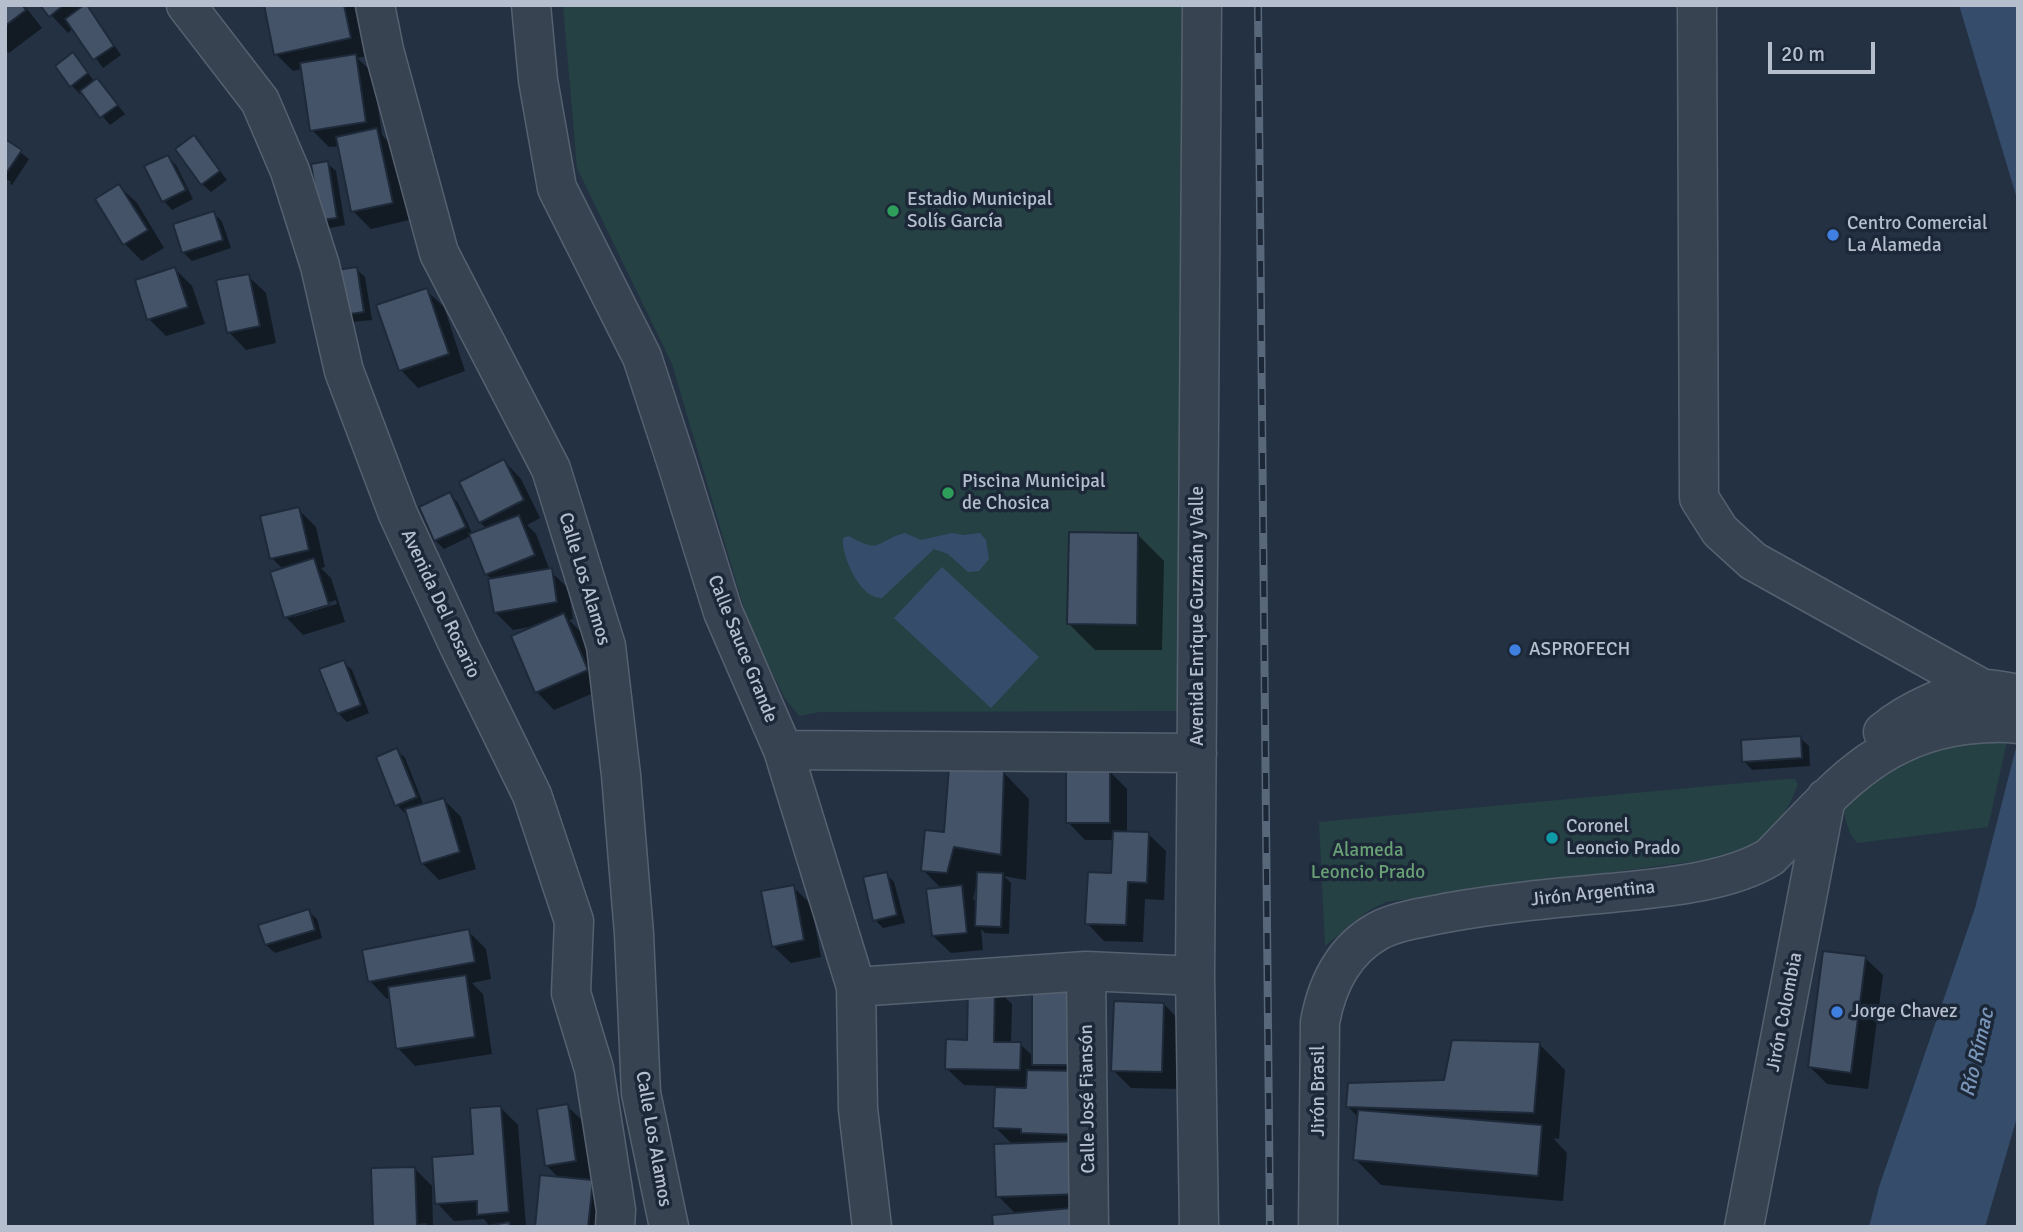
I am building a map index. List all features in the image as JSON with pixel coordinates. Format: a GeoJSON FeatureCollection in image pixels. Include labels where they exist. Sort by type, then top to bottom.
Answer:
{"type":"FeatureCollection","features":[{"type":"Feature","properties":{"kind":"street","name":"Avenida Del Rosario"},"geometry":{"type":"LineString","coordinates":[[186,5],[260,101],[290,171],[320,266],[344,371],[393,501],[459,646],[532,794],[574,921],[570,993],[594,1069],[616,1210],[615,1227]]}},
{"type":"Feature","properties":{"kind":"street","name":"Calle Los Alamos"},"geometry":{"type":"LineString","coordinates":[[376,5],[384,50],[439,253],[551,469],[606,646],[624,802],[634,934],[641,1093],[669,1227]]}},
{"type":"Feature","properties":{"kind":"street","name":"Calle Sauce Grande"},"geometry":{"type":"LineString","coordinates":[[531,5],[538,80],[557,188],[642,357],[723,612],[783,750],[856,986],[858,1109],[872,1227]]}},
{"type":"Feature","properties":{"kind":"street","name":"Avenida Enrique Guzmán y Valle"},"geometry":{"type":"LineString","coordinates":[[1199,1227],[1195,976],[1202,5]]}},
{"type":"Feature","properties":{"kind":"street"},"geometry":{"type":"LineString","coordinates":[[1696,5],[1699,498],[1720,531],[1753,561],[2008,705]]}},
{"type":"Feature","properties":{"kind":"street","name":"Jirón Argentina"},"geometry":{"type":"LineString","coordinates":[[1344,960],[1378,931],[1398,922],[1490,905],[1685,885],[1757,865],[1770,857],[1847,778],[1871,760],[1896,746],[2008,705]]}},
{"type":"Feature","properties":{"kind":"street"},"geometry":{"type":"LineString","coordinates":[[783,750],[1197,753]]}},
{"type":"Feature","properties":{"kind":"street","name":"Jirón Colombia"},"geometry":{"type":"LineString","coordinates":[[1744,1227],[1826,798]]}},
{"type":"Feature","properties":{"kind":"street","name":"Jirón Brasil"},"geometry":{"type":"LineString","coordinates":[[1318,1227],[1320,1022],[1332,979],[1344,960]]}},
{"type":"Feature","properties":{"kind":"street"},"geometry":{"type":"LineString","coordinates":[[856,986],[1086,971],[1195,976]]}},
{"type":"Feature","properties":{"kind":"street","name":"Calle José Fiansón"},"geometry":{"type":"LineString","coordinates":[[1086,971],[1089,1227]]}},
{"type":"Feature","properties":{"kind":"green space"},"geometry":{"type":"Polygon","coordinates":[[[563,5],[1191,5],[1185,711],[820,712],[799,716],[784,697],[748,622],[672,364],[577,168],[563,5]]]}},
{"type":"Feature","properties":{"kind":"green space"},"geometry":{"type":"Polygon","coordinates":[[[2008,737],[1988,827],[1857,843],[1847,825],[1843,805],[1926,746],[2008,737]]]}},
{"type":"Feature","properties":{"kind":"green space","name":"Alameda Leoncio Prado"},"geometry":{"type":"Polygon","coordinates":[[[1795,779],[1798,784],[1788,807],[1766,835],[1736,856],[1386,902],[1368,911],[1325,946],[1319,822],[1795,779]]]}},
{"type":"Feature","properties":{"kind":"water"},"geometry":{"type":"Polygon","coordinates":[[[1959,5],[2018,5],[2018,202],[1959,5]]]}},
{"type":"Feature","properties":{"kind":"water"},"geometry":{"type":"Polygon","coordinates":[[[905,533],[921,540],[952,533],[980,533],[986,540],[989,559],[979,571],[968,572],[948,554],[934,549],[882,598],[874,597],[854,576],[845,555],[843,538],[849,536],[873,546],[905,533]]]}},
{"type":"Feature","properties":{"kind":"water"},"geometry":{"type":"Polygon","coordinates":[[[942,567],[1039,657],[991,708],[894,618],[942,567]]]}},
{"type":"Feature","properties":{"kind":"water","name":"Río Rímac"},"geometry":{"type":"Polygon","coordinates":[[[2018,740],[2018,1114],[1985,1227],[1869,1227],[1879,1187],[1975,908],[2018,740]]]}},
{"type":"Feature","properties":{"kind":"building"},"geometry":{"type":"Polygon","coordinates":[[[5,5],[22,5],[26,10],[5,26],[5,5]]]}},
{"type":"Feature","properties":{"kind":"building"},"geometry":{"type":"Polygon","coordinates":[[[40,5],[64,5],[49,17],[40,5]]]}},
{"type":"Feature","properties":{"kind":"building"},"geometry":{"type":"Polygon","coordinates":[[[87,5],[114,46],[93,60],[65,19],[87,5]]]}},
{"type":"Feature","properties":{"kind":"building"},"geometry":{"type":"Polygon","coordinates":[[[264,5],[344,5],[351,38],[274,55],[264,5]]]}},
{"type":"Feature","properties":{"kind":"building"},"geometry":{"type":"Polygon","coordinates":[[[73,52],[88,73],[70,87],[55,66],[73,52]]]}},
{"type":"Feature","properties":{"kind":"building"},"geometry":{"type":"Polygon","coordinates":[[[356,54],[366,122],[310,131],[300,63],[356,54]]]}},
{"type":"Feature","properties":{"kind":"building"},"geometry":{"type":"Polygon","coordinates":[[[97,78],[118,105],[100,118],[80,91],[97,78]]]}},
{"type":"Feature","properties":{"kind":"building"},"geometry":{"type":"Polygon","coordinates":[[[377,128],[393,203],[351,212],[336,137],[377,128]]]}},
{"type":"Feature","properties":{"kind":"building"},"geometry":{"type":"Polygon","coordinates":[[[194,135],[220,171],[201,185],[175,149],[194,135]]]}},
{"type":"Feature","properties":{"kind":"building"},"geometry":{"type":"Polygon","coordinates":[[[5,139],[22,150],[5,175],[5,139]]]}},
{"type":"Feature","properties":{"kind":"building"},"geometry":{"type":"Polygon","coordinates":[[[168,155],[186,190],[162,202],[144,166],[168,155]]]}},
{"type":"Feature","properties":{"kind":"building"},"geometry":{"type":"Polygon","coordinates":[[[328,161],[337,218],[320,220],[311,164],[328,161]]]}},
{"type":"Feature","properties":{"kind":"building"},"geometry":{"type":"Polygon","coordinates":[[[119,184],[148,230],[123,245],[95,199],[119,184]]]}},
{"type":"Feature","properties":{"kind":"building"},"geometry":{"type":"Polygon","coordinates":[[[214,211],[223,240],[182,253],[173,224],[214,211]]]}},
{"type":"Feature","properties":{"kind":"building"},"geometry":{"type":"Polygon","coordinates":[[[175,267],[188,307],[147,320],[135,280],[175,267]]]}},
{"type":"Feature","properties":{"kind":"building"},"geometry":{"type":"Polygon","coordinates":[[[357,267],[364,312],[343,315],[336,270],[357,267]]]}},
{"type":"Feature","properties":{"kind":"building"},"geometry":{"type":"Polygon","coordinates":[[[249,274],[260,326],[227,333],[216,280],[249,274]]]}},
{"type":"Feature","properties":{"kind":"building"},"geometry":{"type":"Polygon","coordinates":[[[427,288],[449,354],[399,371],[376,305],[427,288]]]}},
{"type":"Feature","properties":{"kind":"building"},"geometry":{"type":"Polygon","coordinates":[[[504,459],[524,500],[479,523],[459,482],[504,459]]]}},
{"type":"Feature","properties":{"kind":"building"},"geometry":{"type":"Polygon","coordinates":[[[450,492],[466,527],[434,541],[419,507],[450,492]]]}},
{"type":"Feature","properties":{"kind":"building"},"geometry":{"type":"Polygon","coordinates":[[[299,507],[309,550],[270,559],[260,516],[299,507]]]}},
{"type":"Feature","properties":{"kind":"building"},"geometry":{"type":"Polygon","coordinates":[[[519,515],[535,555],[485,575],[469,534],[519,515]]]}},
{"type":"Feature","properties":{"kind":"building"},"geometry":{"type":"Polygon","coordinates":[[[1069,532],[1138,533],[1137,625],[1067,624],[1069,532]]]}},
{"type":"Feature","properties":{"kind":"building"},"geometry":{"type":"Polygon","coordinates":[[[314,558],[329,605],[284,618],[270,572],[314,558]]]}},
{"type":"Feature","properties":{"kind":"building"},"geometry":{"type":"Polygon","coordinates":[[[552,568],[557,602],[494,613],[488,579],[552,568]]]}},
{"type":"Feature","properties":{"kind":"building"},"geometry":{"type":"Polygon","coordinates":[[[564,613],[588,670],[535,693],[511,636],[564,613]]]}},
{"type":"Feature","properties":{"kind":"building"},"geometry":{"type":"Polygon","coordinates":[[[344,660],[361,705],[337,714],[319,669],[344,660]]]}},
{"type":"Feature","properties":{"kind":"building"},"geometry":{"type":"Polygon","coordinates":[[[1801,736],[1802,758],[1742,762],[1741,740],[1801,736]]]}},
{"type":"Feature","properties":{"kind":"building"},"geometry":{"type":"Polygon","coordinates":[[[397,748],[417,797],[395,806],[376,757],[397,748]]]}},
{"type":"Feature","properties":{"kind":"building"},"geometry":{"type":"Polygon","coordinates":[[[949,767],[1004,771],[1001,855],[954,847],[947,873],[921,871],[925,830],[944,832],[949,767]]]}},
{"type":"Feature","properties":{"kind":"building"},"geometry":{"type":"Polygon","coordinates":[[[1066,770],[1110,770],[1110,823],[1066,823],[1066,770]]]}},
{"type":"Feature","properties":{"kind":"building"},"geometry":{"type":"Polygon","coordinates":[[[444,798],[460,852],[421,864],[405,809],[444,798]]]}},
{"type":"Feature","properties":{"kind":"building"},"geometry":{"type":"Polygon","coordinates":[[[1113,831],[1149,832],[1147,883],[1128,882],[1126,925],[1085,924],[1088,872],[1111,873],[1113,831]]]}},
{"type":"Feature","properties":{"kind":"building"},"geometry":{"type":"Polygon","coordinates":[[[887,872],[897,915],[873,921],[863,877],[887,872]]]}},
{"type":"Feature","properties":{"kind":"building"},"geometry":{"type":"Polygon","coordinates":[[[977,872],[1003,873],[1001,927],[975,926],[977,872]]]}},
{"type":"Feature","properties":{"kind":"building"},"geometry":{"type":"Polygon","coordinates":[[[794,885],[804,940],[772,947],[761,891],[794,885]]]}},
{"type":"Feature","properties":{"kind":"building"},"geometry":{"type":"Polygon","coordinates":[[[962,885],[967,933],[932,936],[926,889],[962,885]]]}},
{"type":"Feature","properties":{"kind":"building"},"geometry":{"type":"Polygon","coordinates":[[[309,909],[315,930],[265,945],[258,925],[309,909]]]}},
{"type":"Feature","properties":{"kind":"building"},"geometry":{"type":"Polygon","coordinates":[[[469,929],[475,962],[368,982],[362,950],[469,929]]]}},
{"type":"Feature","properties":{"kind":"building","name":"Jorge Chavez"},"geometry":{"type":"Polygon","coordinates":[[[1823,951],[1866,956],[1851,1073],[1808,1067],[1823,951]]]}},
{"type":"Feature","properties":{"kind":"building"},"geometry":{"type":"Polygon","coordinates":[[[466,975],[475,1037],[396,1049],[388,987],[466,975]]]}},
{"type":"Feature","properties":{"kind":"building"},"geometry":{"type":"Polygon","coordinates":[[[1032,984],[1085,984],[1085,1065],[1032,1065],[1032,984]]]}},
{"type":"Feature","properties":{"kind":"building"},"geometry":{"type":"Polygon","coordinates":[[[968,985],[995,985],[994,1042],[1021,1042],[1020,1070],[945,1069],[946,1039],[967,1040],[968,985]]]}},
{"type":"Feature","properties":{"kind":"building"},"geometry":{"type":"Polygon","coordinates":[[[1114,1001],[1164,1003],[1162,1072],[1111,1071],[1114,1001]]]}},
{"type":"Feature","properties":{"kind":"building"},"geometry":{"type":"Polygon","coordinates":[[[1452,1040],[1540,1042],[1534,1113],[1346,1107],[1348,1083],[1444,1080],[1452,1040]]]}},
{"type":"Feature","properties":{"kind":"building"},"geometry":{"type":"Polygon","coordinates":[[[1027,1070],[1080,1071],[1078,1135],[1021,1133],[1021,1129],[993,1128],[995,1087],[1026,1088],[1027,1070]]]}},
{"type":"Feature","properties":{"kind":"building"},"geometry":{"type":"Polygon","coordinates":[[[568,1104],[576,1161],[545,1166],[537,1109],[568,1104]]]}},
{"type":"Feature","properties":{"kind":"building"},"geometry":{"type":"Polygon","coordinates":[[[501,1106],[509,1212],[477,1215],[477,1201],[435,1204],[432,1157],[473,1154],[470,1108],[501,1106]]]}},
{"type":"Feature","properties":{"kind":"building"},"geometry":{"type":"Polygon","coordinates":[[[1358,1110],[1542,1125],[1538,1176],[1353,1160],[1358,1110]]]}},
{"type":"Feature","properties":{"kind":"building"},"geometry":{"type":"Polygon","coordinates":[[[1080,1141],[1082,1194],[996,1197],[994,1144],[1080,1141]]]}},
{"type":"Feature","properties":{"kind":"building"},"geometry":{"type":"Polygon","coordinates":[[[415,1167],[417,1225],[426,1224],[426,1227],[373,1227],[371,1168],[415,1167]]]}},
{"type":"Feature","properties":{"kind":"building"},"geometry":{"type":"Polygon","coordinates":[[[540,1175],[593,1180],[588,1227],[535,1227],[540,1175]]]}},
{"type":"Feature","properties":{"kind":"building"},"geometry":{"type":"Polygon","coordinates":[[[1083,1207],[1084,1227],[993,1227],[992,1215],[1083,1207]]]}},
{"type":"Feature","properties":{"kind":"building"},"geometry":{"type":"Polygon","coordinates":[[[509,1222],[510,1227],[481,1227],[509,1222]]]}},
{"type":"Feature","properties":{"kind":"railway"},"geometry":{"type":"LineString","coordinates":[[1258,5],[1270,1227]]}},
{"type":"Feature","properties":{"kind":"place","name":"Estadio Municipal Solís García"},"geometry":{"type":"Point","coordinates":[893,211]}},
{"type":"Feature","properties":{"kind":"place","name":"Centro Comercial La Alameda"},"geometry":{"type":"Point","coordinates":[1833,235]}},
{"type":"Feature","properties":{"kind":"place","name":"Piscina Municipal de Chosica"},"geometry":{"type":"Point","coordinates":[948,493]}},
{"type":"Feature","properties":{"kind":"place","name":"ASPROFECH"},"geometry":{"type":"Point","coordinates":[1515,650]}},
{"type":"Feature","properties":{"kind":"place","name":"Coronel Leoncio Prado"},"geometry":{"type":"Point","coordinates":[1552,838]}},
{"type":"Feature","properties":{"kind":"place","name":"Jorge Chavez"},"geometry":{"type":"Point","coordinates":[1837,1012]}}]}
